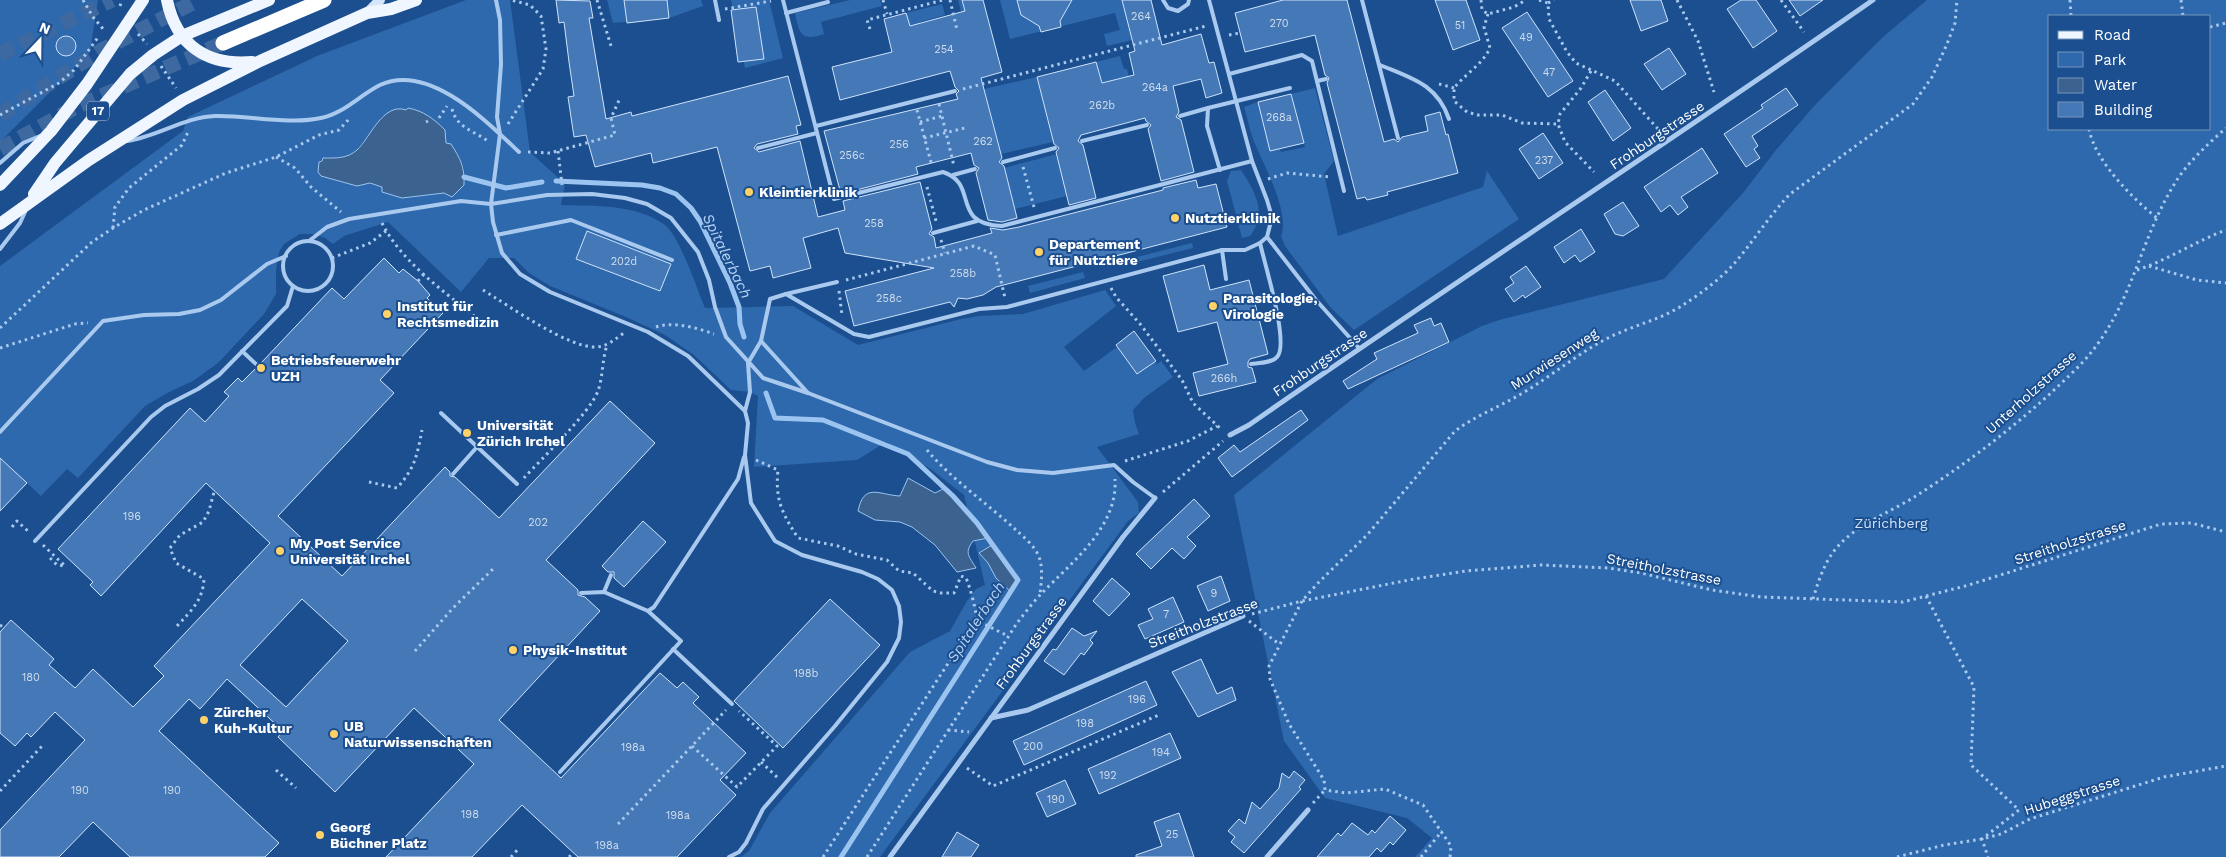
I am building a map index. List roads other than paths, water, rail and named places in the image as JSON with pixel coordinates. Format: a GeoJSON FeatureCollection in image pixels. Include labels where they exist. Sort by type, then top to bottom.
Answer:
{"type":"FeatureCollection","features":[{"type":"Feature","properties":{"kind":"highway"},"geometry":{"type":"LineString","coordinates":[[223,43],[324,0]]}},
{"type":"Feature","properties":{"kind":"main road"},"geometry":{"type":"LineString","coordinates":[[0,185],[51,131],[87,84],[143,0]]}},
{"type":"Feature","properties":{"kind":"main road"},"geometry":{"type":"LineString","coordinates":[[168,0],[175,25],[187,34],[199,53],[216,60],[237,64],[260,61]]}},
{"type":"Feature","properties":{"kind":"main road","name":"17"},"geometry":{"type":"LineString","coordinates":[[0,224],[30,200],[54,163],[130,74],[153,54],[187,34],[269,0]]}},
{"type":"Feature","properties":{"kind":"main road"},"geometry":{"type":"LineString","coordinates":[[30,200],[183,100],[260,61],[367,12],[391,9],[416,0]]}},
{"type":"Feature","properties":{"kind":"street"},"geometry":{"type":"LineString","coordinates":[[367,12],[380,0]]}},
{"type":"Feature","properties":{"kind":"street","name":"Frohburgstrasse"},"geometry":{"type":"LineString","coordinates":[[1230,435],[1249,425],[1359,348],[1473,273],[1873,0]]}},
{"type":"Feature","properties":{"kind":"street","name":"Frohburgstrasse"},"geometry":{"type":"LineString","coordinates":[[890,857],[1122,537],[1155,498]]}},
{"type":"Feature","properties":{"kind":"street","name":"Streitholzstrasse"},"geometry":{"type":"LineString","coordinates":[[990,718],[1028,710],[1243,616]]}},
{"type":"Feature","properties":{"kind":"street"},"geometry":{"type":"LineString","coordinates":[[1267,857],[1308,810]]}},
{"type":"Feature","properties":{"kind":"lane"},"geometry":{"type":"LineString","coordinates":[[496,0],[500,20],[501,64],[497,117],[500,134],[491,204],[496,235],[502,253],[520,274],[550,292],[648,332],[688,356],[745,411]]}},
{"type":"Feature","properties":{"kind":"lane"},"geometry":{"type":"LineString","coordinates":[[715,0],[719,20]]}},
{"type":"Feature","properties":{"kind":"lane"},"geometry":{"type":"LineString","coordinates":[[783,0],[834,199],[943,172],[953,176],[960,182],[969,212],[977,221],[988,226],[1002,226],[1252,161]]}},
{"type":"Feature","properties":{"kind":"lane"},"geometry":{"type":"LineString","coordinates":[[1163,0],[1168,8],[1178,11],[1188,4],[1189,0]]}},
{"type":"Feature","properties":{"kind":"lane"},"geometry":{"type":"LineString","coordinates":[[786,294],[861,337],[869,337],[979,309],[1008,307],[1222,250],[1245,250],[1260,243],[1267,237],[1272,217],[1252,161],[1209,0]]}},
{"type":"Feature","properties":{"kind":"lane"},"geometry":{"type":"LineString","coordinates":[[1362,0],[1398,138]]}},
{"type":"Feature","properties":{"kind":"lane"},"geometry":{"type":"LineString","coordinates":[[786,13],[828,2]]}},
{"type":"Feature","properties":{"kind":"lane"},"geometry":{"type":"LineString","coordinates":[[1229,74],[1302,55],[1312,61],[1344,191]]}},
{"type":"Feature","properties":{"kind":"lane"},"geometry":{"type":"LineString","coordinates":[[1380,65],[1430,88],[1440,99],[1450,119]]}},
{"type":"Feature","properties":{"kind":"lane"},"geometry":{"type":"LineString","coordinates":[[1317,81],[1326,79]]}},
{"type":"Feature","properties":{"kind":"lane"},"geometry":{"type":"LineString","coordinates":[[118,142],[142,139],[194,120],[213,116],[303,120],[321,118],[336,113],[382,84],[404,80],[432,85],[458,100],[519,152]]}},
{"type":"Feature","properties":{"kind":"lane"},"geometry":{"type":"LineString","coordinates":[[1180,116],[1290,88]]}},
{"type":"Feature","properties":{"kind":"lane"},"geometry":{"type":"LineString","coordinates":[[816,126],[956,91]]}},
{"type":"Feature","properties":{"kind":"lane"},"geometry":{"type":"LineString","coordinates":[[1208,108],[1207,126],[1220,170]]}},
{"type":"Feature","properties":{"kind":"lane"},"geometry":{"type":"LineString","coordinates":[[1082,141],[1147,124]]}},
{"type":"Feature","properties":{"kind":"lane"},"geometry":{"type":"LineString","coordinates":[[0,164],[23,143],[51,131]]}},
{"type":"Feature","properties":{"kind":"lane"},"geometry":{"type":"LineString","coordinates":[[758,148],[817,133]]}},
{"type":"Feature","properties":{"kind":"lane"},"geometry":{"type":"LineString","coordinates":[[1003,162],[1055,148]]}},
{"type":"Feature","properties":{"kind":"lane"},"geometry":{"type":"LineString","coordinates":[[953,176],[975,169]]}},
{"type":"Feature","properties":{"kind":"lane"},"geometry":{"type":"LineString","coordinates":[[0,432],[103,321],[179,314],[200,310],[221,300],[267,264],[286,256],[295,245],[309,241],[327,227],[349,219],[461,201],[491,204],[547,195],[592,194],[625,198],[647,204],[671,218],[698,252],[709,280],[715,307],[726,337],[748,364],[763,378],[808,393],[987,462],[1017,470],[1052,473],[1114,465],[1155,498]]}},
{"type":"Feature","properties":{"kind":"lane"},"geometry":{"type":"LineString","coordinates":[[0,249],[20,223],[30,200]]}},
{"type":"Feature","properties":{"kind":"lane"},"geometry":{"type":"LineString","coordinates":[[496,235],[571,220],[672,260]]}},
{"type":"Feature","properties":{"kind":"lane"},"geometry":{"type":"LineString","coordinates":[[933,233],[977,221]]}},
{"type":"Feature","properties":{"kind":"lane"},"geometry":{"type":"LineString","coordinates":[[1267,237],[1316,300],[1359,348]]}},
{"type":"Feature","properties":{"kind":"lane"},"geometry":{"type":"LineString","coordinates":[[286,256],[284,272],[293,286],[309,291],[325,285],[333,270],[332,258],[324,247],[309,241]]}},
{"type":"Feature","properties":{"kind":"lane"},"geometry":{"type":"LineString","coordinates":[[1251,364],[1272,360],[1278,356],[1281,348],[1281,332],[1260,243]]}},
{"type":"Feature","properties":{"kind":"lane"},"geometry":{"type":"LineString","coordinates":[[1222,250],[1226,279]]}},
{"type":"Feature","properties":{"kind":"lane"},"geometry":{"type":"LineString","coordinates":[[729,857],[739,852],[746,843],[763,808],[887,662],[899,638],[901,622],[899,606],[892,590],[878,579],[862,572],[802,555],[775,541],[752,503],[746,457],[748,424],[745,411],[750,392],[748,364],[761,341],[770,299],[838,282]]}},
{"type":"Feature","properties":{"kind":"lane"},"geometry":{"type":"LineString","coordinates":[[35,541],[151,417],[165,406],[198,390],[219,375],[287,306],[293,286]]}},
{"type":"Feature","properties":{"kind":"lane"},"geometry":{"type":"LineString","coordinates":[[761,341],[808,393]]}},
{"type":"Feature","properties":{"kind":"lane"},"geometry":{"type":"LineString","coordinates":[[242,351],[258,366]]}},
{"type":"Feature","properties":{"kind":"lane"},"geometry":{"type":"LineString","coordinates":[[441,413],[517,484]]}},
{"type":"Feature","properties":{"kind":"lane"},"geometry":{"type":"LineString","coordinates":[[452,474],[477,447]]}},
{"type":"Feature","properties":{"kind":"lane"},"geometry":{"type":"LineString","coordinates":[[648,611],[654,607],[738,479],[746,457]]}},
{"type":"Feature","properties":{"kind":"lane"},"geometry":{"type":"LineString","coordinates":[[604,592],[611,575]]}},
{"type":"Feature","properties":{"kind":"lane"},"geometry":{"type":"LineString","coordinates":[[560,772],[681,641],[648,611],[604,592],[581,593]]}},
{"type":"Feature","properties":{"kind":"lane"},"geometry":{"type":"LineString","coordinates":[[673,649],[732,704]]}},
{"type":"Feature","properties":{"kind":"water"},"geometry":{"type":"Polygon","coordinates":[[[408,108],[419,111],[437,122],[445,130],[446,143],[451,144],[459,158],[464,173],[464,185],[452,197],[444,193],[402,198],[382,192],[382,187],[370,183],[357,186],[321,176],[318,172],[319,162],[323,158],[341,157],[353,153],[362,145],[378,122],[390,111],[406,110],[408,108]]]}},
{"type":"Feature","properties":{"kind":"water"},"geometry":{"type":"Polygon","coordinates":[[[908,478],[935,493],[945,488],[988,538],[973,541],[969,549],[968,552],[976,568],[957,572],[935,545],[912,527],[900,522],[875,520],[858,511],[864,496],[868,493],[900,496],[908,478]]]}},
{"type":"Feature","properties":{"kind":"water"},"geometry":{"type":"Polygon","coordinates":[[[992,545],[1018,580],[1011,592],[996,578],[988,563],[979,553],[992,545]]]}},
{"type":"Feature","properties":{"kind":"waterway","name":"Spitalerbach"},"geometry":{"type":"LineString","coordinates":[[464,177],[506,188],[542,182]]}},
{"type":"Feature","properties":{"kind":"waterway","name":"Spitalerbach"},"geometry":{"type":"LineString","coordinates":[[556,181],[642,185],[660,188],[676,194],[691,208],[700,221],[730,283],[739,307],[740,324],[744,337]]}},
{"type":"Feature","properties":{"kind":"waterway","name":"Spitalerbach"},"geometry":{"type":"LineString","coordinates":[[766,393],[775,418],[823,420],[908,454],[953,496],[977,523],[1018,580],[841,857]]}},
{"type":"Feature","properties":{"kind":"tunnel"},"geometry":{"type":"LineString","coordinates":[[0,54],[112,0]]}},
{"type":"Feature","properties":{"kind":"tunnel"},"geometry":{"type":"LineString","coordinates":[[0,115],[102,50],[198,0]]}},
{"type":"Feature","properties":{"kind":"tunnel"},"geometry":{"type":"LineString","coordinates":[[0,149],[76,107],[223,43]]}},
{"type":"Feature","properties":{"kind":"place","name":"Kleintierklinik"},"geometry":{"type":"Point","coordinates":[749,192]}},
{"type":"Feature","properties":{"kind":"place","name":"Nutztierklinik"},"geometry":{"type":"Point","coordinates":[1175,218]}},
{"type":"Feature","properties":{"kind":"place","name":"Departement für Nutztiere"},"geometry":{"type":"Point","coordinates":[1039,252]}},
{"type":"Feature","properties":{"kind":"place","name":"Parasitologie, Virologie"},"geometry":{"type":"Point","coordinates":[1213,306]}},
{"type":"Feature","properties":{"kind":"place","name":"Institut für Rechtsmedizin"},"geometry":{"type":"Point","coordinates":[387,314]}},
{"type":"Feature","properties":{"kind":"place","name":"Betriebsfeuerwehr UZH"},"geometry":{"type":"Point","coordinates":[261,368]}},
{"type":"Feature","properties":{"kind":"place","name":"Universität Zürich Irchel"},"geometry":{"type":"Point","coordinates":[467,433]}},
{"type":"Feature","properties":{"kind":"place","name":"My Post Service Universität Irchel"},"geometry":{"type":"Point","coordinates":[280,551]}},
{"type":"Feature","properties":{"kind":"place","name":"Physik-Institut"},"geometry":{"type":"Point","coordinates":[513,650]}},
{"type":"Feature","properties":{"kind":"place","name":"Zürcher Kuh-Kultur"},"geometry":{"type":"Point","coordinates":[204,720]}},
{"type":"Feature","properties":{"kind":"place","name":"UB Naturwissenschaften"},"geometry":{"type":"Point","coordinates":[334,734]}},
{"type":"Feature","properties":{"kind":"place","name":"Georg Büchner Platz"},"geometry":{"type":"Point","coordinates":[320,835]}},
{"type":"Feature","properties":{"kind":"park label","name":"Zürichberg"},"geometry":{"type":"Point","coordinates":[1891,523]}}]}
